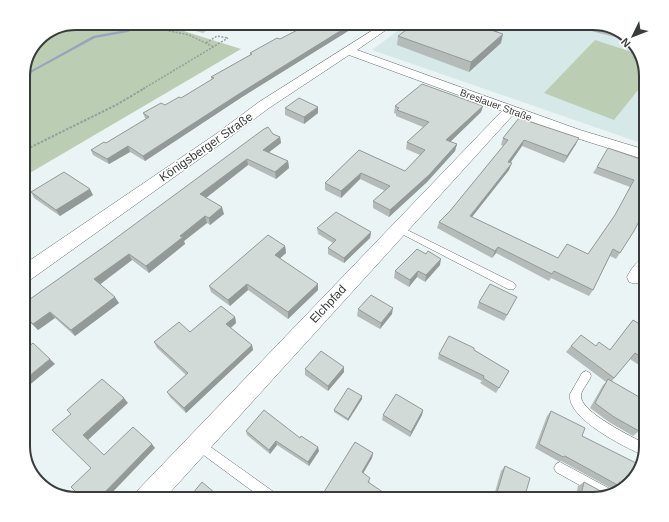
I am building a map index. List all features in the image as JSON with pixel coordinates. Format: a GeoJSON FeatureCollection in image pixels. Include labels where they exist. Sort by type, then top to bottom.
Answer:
{"type":"FeatureCollection","features":[{"type":"Feature","properties":{"kind":"street","name":"Königsberger Straße"},"geometry":{"type":"LineString","coordinates":[[30,270],[221,137],[264,105],[380,30]]}},
{"type":"Feature","properties":{"kind":"street","name":"Breslauer Straße"},"geometry":{"type":"LineString","coordinates":[[348,51],[575,133],[639,153]]}},
{"type":"Feature","properties":{"kind":"street","name":"Elchpfad"},"geometry":{"type":"LineString","coordinates":[[153,492],[510,110]]}},
{"type":"Feature","properties":{"kind":"lane"},"geometry":{"type":"LineString","coordinates":[[399,229],[511,286]]}},
{"type":"Feature","properties":{"kind":"lane"},"geometry":{"type":"LineString","coordinates":[[586,376],[575,395],[576,402],[583,411],[610,431],[639,447]]}},
{"type":"Feature","properties":{"kind":"lane"},"geometry":{"type":"LineString","coordinates":[[198,444],[264,492]]}},
{"type":"Feature","properties":{"kind":"lane"},"geometry":{"type":"LineString","coordinates":[[560,468],[602,491]]}},
{"type":"Feature","properties":{"kind":"path"},"geometry":{"type":"LineString","coordinates":[[167,30],[189,35],[214,47]]}},
{"type":"Feature","properties":{"kind":"path"},"geometry":{"type":"LineString","coordinates":[[30,148],[116,106],[228,38],[216,36],[206,43]]}},
{"type":"Feature","properties":{"kind":"shaded area"},"geometry":{"type":"Polygon","coordinates":[[[399,30],[599,30],[608,32],[613,35],[613,56],[634,56],[637,61],[639,76],[638,142],[372,50],[399,30]]]}},
{"type":"Feature","properties":{"kind":"green space"},"geometry":{"type":"Polygon","coordinates":[[[76,30],[180,30],[241,49],[30,173],[30,73],[38,51],[51,38],[67,31],[76,30]]]}},
{"type":"Feature","properties":{"kind":"green space"},"geometry":{"type":"Polygon","coordinates":[[[192,30],[208,30],[203,33],[192,30]]]}},
{"type":"Feature","properties":{"kind":"green space"},"geometry":{"type":"Polygon","coordinates":[[[595,40],[613,46],[613,56],[634,56],[637,61],[639,89],[614,120],[544,93],[595,40]]]}},
{"type":"Feature","properties":{"kind":"building"},"geometry":{"type":"Polygon","coordinates":[[[297,30],[342,30],[143,156],[128,146],[107,159],[91,150],[104,142],[106,143],[149,117],[143,113],[161,103],[165,105],[179,97],[181,98],[214,78],[211,77],[252,54],[250,53],[277,38],[280,39],[297,30]]]}},
{"type":"Feature","properties":{"kind":"building"},"geometry":{"type":"Polygon","coordinates":[[[406,30],[491,30],[503,34],[471,62],[398,36],[406,30]]]}},
{"type":"Feature","properties":{"kind":"building"},"geometry":{"type":"Polygon","coordinates":[[[422,84],[483,106],[446,140],[457,144],[429,175],[390,210],[373,201],[390,186],[361,173],[341,191],[325,183],[359,150],[405,171],[425,150],[407,142],[429,122],[397,110],[399,108],[395,106],[422,84]]]}},
{"type":"Feature","properties":{"kind":"building"},"geometry":{"type":"Polygon","coordinates":[[[299,98],[318,107],[304,117],[285,108],[299,98]]]}},
{"type":"Feature","properties":{"kind":"building"},"geometry":{"type":"Polygon","coordinates":[[[519,118],[579,138],[567,156],[524,140],[508,162],[512,163],[470,216],[558,258],[567,244],[588,254],[615,215],[634,180],[597,167],[608,148],[639,159],[639,221],[620,253],[613,249],[593,290],[554,271],[552,274],[498,247],[495,251],[439,222],[450,211],[508,140],[503,138],[519,118]]]}},
{"type":"Feature","properties":{"kind":"building"},"geometry":{"type":"Polygon","coordinates":[[[268,127],[273,134],[280,137],[263,150],[288,161],[275,172],[247,159],[200,194],[222,207],[209,218],[205,216],[180,236],[183,237],[146,266],[129,254],[94,279],[115,297],[71,330],[50,312],[33,324],[30,321],[30,299],[108,244],[268,127]]]}},
{"type":"Feature","properties":{"kind":"building"},"geometry":{"type":"Polygon","coordinates":[[[64,172],[90,189],[56,210],[31,192],[64,172]]]}},
{"type":"Feature","properties":{"kind":"building"},"geometry":{"type":"Polygon","coordinates":[[[336,212],[371,232],[344,258],[328,248],[336,240],[317,228],[336,212]]]}},
{"type":"Feature","properties":{"kind":"building"},"geometry":{"type":"Polygon","coordinates":[[[268,235],[285,246],[275,255],[318,284],[288,312],[247,284],[228,300],[209,286],[268,235]]]}},
{"type":"Feature","properties":{"kind":"building"},"geometry":{"type":"Polygon","coordinates":[[[417,249],[426,254],[428,251],[441,259],[426,275],[418,271],[410,280],[395,271],[417,249]]]}},
{"type":"Feature","properties":{"kind":"building"},"geometry":{"type":"Polygon","coordinates":[[[490,284],[517,297],[507,315],[479,302],[490,284]]]}},
{"type":"Feature","properties":{"kind":"building"},"geometry":{"type":"Polygon","coordinates":[[[371,295],[393,308],[381,323],[358,309],[371,295]]]}},
{"type":"Feature","properties":{"kind":"building"},"geometry":{"type":"Polygon","coordinates":[[[221,306],[235,317],[226,324],[252,345],[184,408],[167,392],[188,373],[154,342],[179,322],[190,332],[221,306]]]}},
{"type":"Feature","properties":{"kind":"building"},"geometry":{"type":"Polygon","coordinates":[[[633,320],[639,324],[639,356],[635,353],[614,378],[571,346],[581,335],[596,346],[599,342],[610,350],[633,320]]]}},
{"type":"Feature","properties":{"kind":"building"},"geometry":{"type":"Polygon","coordinates":[[[449,336],[474,348],[474,350],[509,371],[499,388],[483,378],[484,376],[439,354],[449,336]]]}},
{"type":"Feature","properties":{"kind":"building"},"geometry":{"type":"Polygon","coordinates":[[[33,343],[50,359],[30,375],[30,345],[33,343]]]}},
{"type":"Feature","properties":{"kind":"building"},"geometry":{"type":"Polygon","coordinates":[[[321,351],[344,367],[328,386],[305,369],[321,351]]]}},
{"type":"Feature","properties":{"kind":"building"},"geometry":{"type":"Polygon","coordinates":[[[102,379],[124,398],[83,435],[104,455],[133,427],[152,444],[105,492],[76,492],[71,487],[91,468],[52,430],[71,414],[67,410],[102,379]]]}},
{"type":"Feature","properties":{"kind":"building"},"geometry":{"type":"Polygon","coordinates":[[[608,379],[639,397],[639,431],[614,417],[595,403],[608,379]]]}},
{"type":"Feature","properties":{"kind":"building"},"geometry":{"type":"Polygon","coordinates":[[[348,388],[362,396],[348,419],[334,410],[348,388]]]}},
{"type":"Feature","properties":{"kind":"building"},"geometry":{"type":"Polygon","coordinates":[[[396,394],[423,410],[411,432],[383,415],[396,394]]]}},
{"type":"Feature","properties":{"kind":"building"},"geometry":{"type":"Polygon","coordinates":[[[264,410],[300,438],[301,436],[318,447],[308,462],[276,441],[269,450],[246,431],[264,410]]]}},
{"type":"Feature","properties":{"kind":"building"},"geometry":{"type":"Polygon","coordinates":[[[551,411],[585,428],[582,436],[636,463],[629,474],[617,485],[565,456],[563,457],[539,444],[551,411]]]}},
{"type":"Feature","properties":{"kind":"building"},"geometry":{"type":"Polygon","coordinates":[[[355,442],[373,453],[362,472],[370,478],[368,482],[383,492],[324,492],[355,442]]]}},
{"type":"Feature","properties":{"kind":"building"},"geometry":{"type":"Polygon","coordinates":[[[505,466],[530,478],[526,492],[497,492],[505,466]]]}},
{"type":"Feature","properties":{"kind":"building"},"geometry":{"type":"Polygon","coordinates":[[[202,482],[214,492],[194,492],[202,482]]]}},
{"type":"Feature","properties":{"kind":"building"},"geometry":{"type":"Polygon","coordinates":[[[584,482],[601,491],[599,492],[582,492],[584,482]]]}},
{"type":"Feature","properties":{"kind":"waterway"},"geometry":{"type":"LineString","coordinates":[[30,72],[94,37],[129,30]]}}]}
